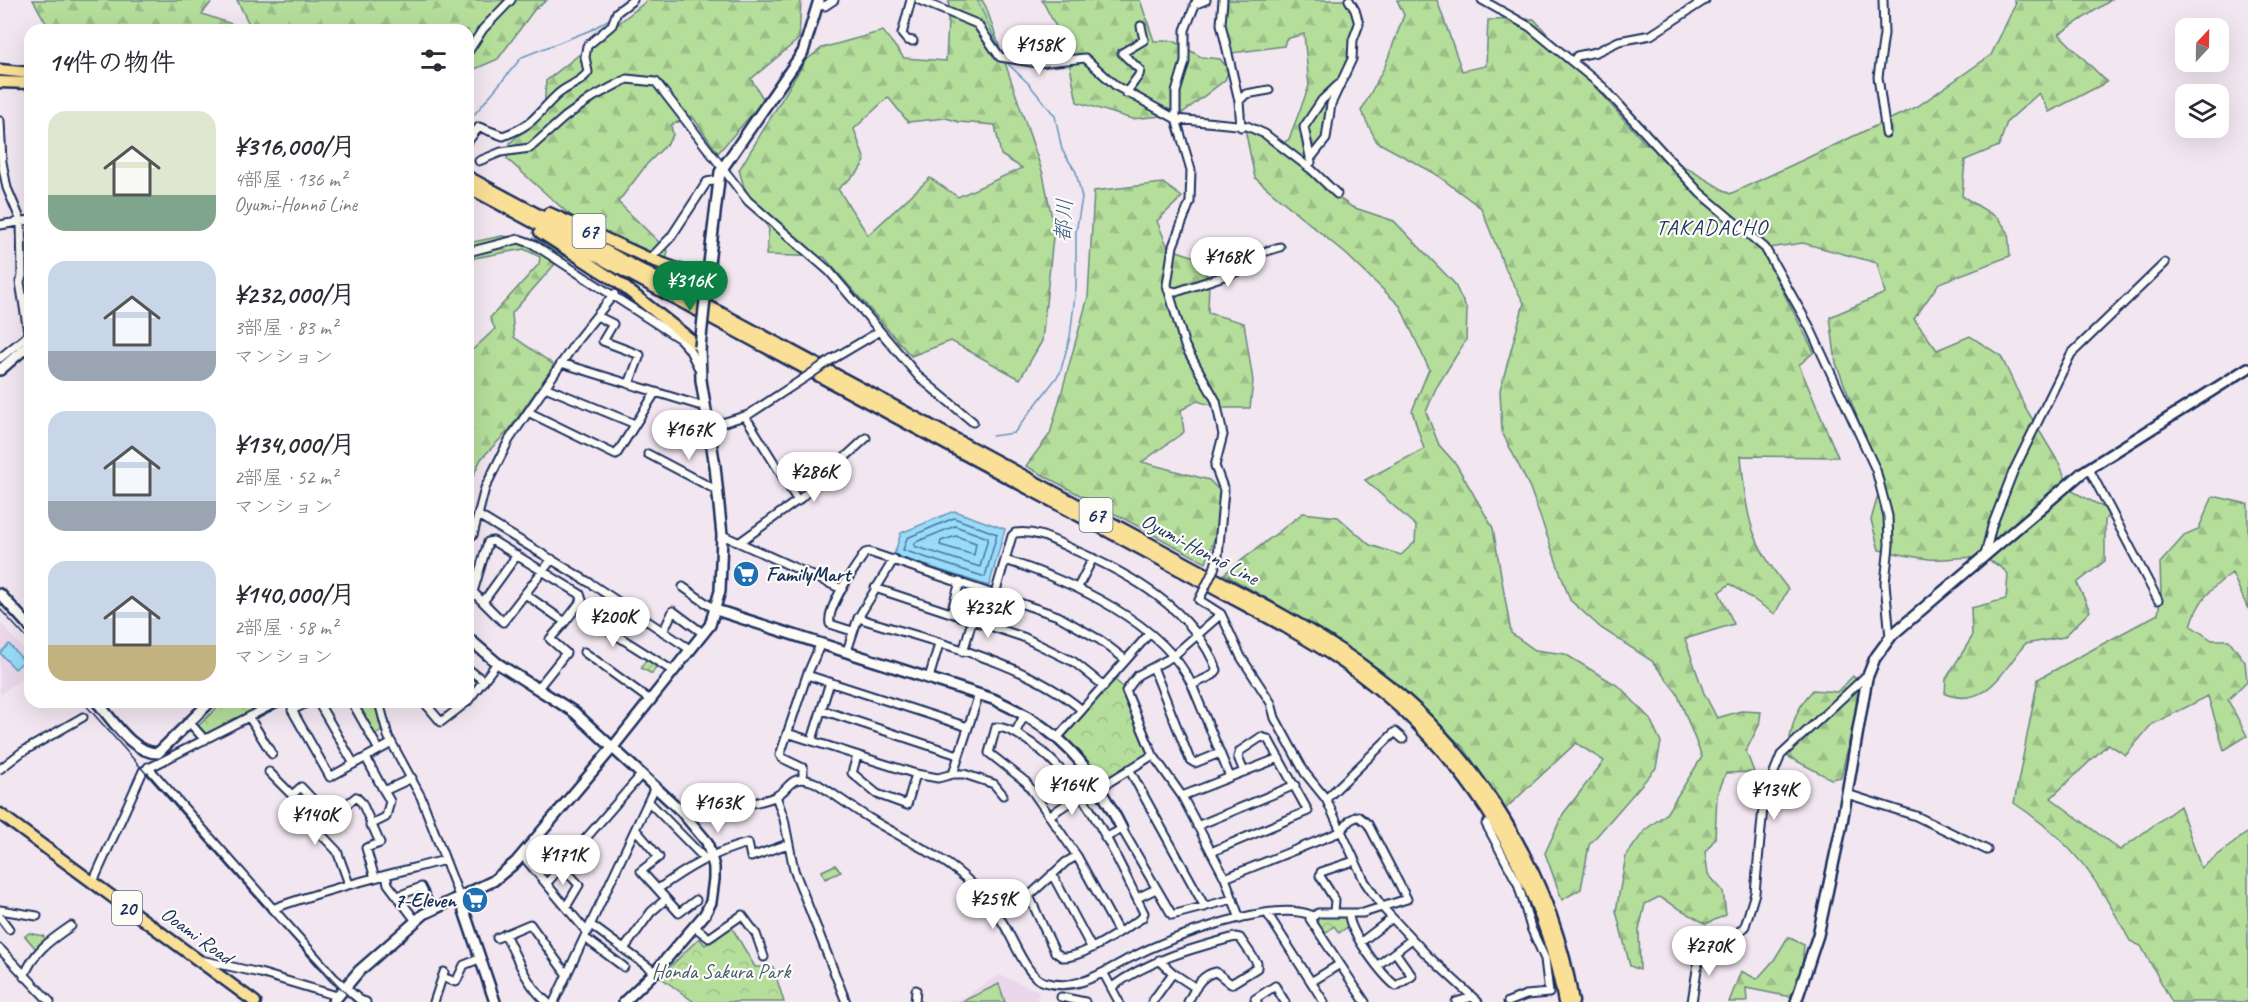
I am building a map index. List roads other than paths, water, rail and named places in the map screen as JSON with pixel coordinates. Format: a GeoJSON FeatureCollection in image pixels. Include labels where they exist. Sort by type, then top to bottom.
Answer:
{"type":"FeatureCollection","features":[{"type":"Feature","properties":{"kind":"main road"},"geometry":{"type":"LineString","coordinates":[[0,70],[24,72]]}},
{"type":"Feature","properties":{"kind":"main road"},"geometry":{"type":"LineString","coordinates":[[0,82],[24,83]]}},
{"type":"Feature","properties":{"kind":"main road","name":"67"},"geometry":{"type":"LineString","coordinates":[[474,183],[650,259],[707,280]]}},
{"type":"Feature","properties":{"kind":"main road","name":"Oyumi-Honnō Line"},"geometry":{"type":"LineString","coordinates":[[474,184],[526,218],[1303,637],[1365,679],[1431,738],[1493,819],[1512,851],[1535,901],[1553,953],[1564,1002]]}},
{"type":"Feature","properties":{"kind":"main road","name":"Oyumi-Honnō Line"},"geometry":{"type":"LineString","coordinates":[[474,184],[1210,576],[1305,628],[1369,670],[1411,705],[1439,734],[1498,811],[1519,846],[1545,902],[1573,1002]]}},
{"type":"Feature","properties":{"kind":"main road","name":"67"},"geometry":{"type":"LineString","coordinates":[[526,218],[546,237],[598,268],[700,347]]}},
{"type":"Feature","properties":{"kind":"main road","name":"Ooami Road"},"geometry":{"type":"LineString","coordinates":[[0,814],[255,1002]]}},
{"type":"Feature","properties":{"kind":"street"},"geometry":{"type":"LineString","coordinates":[[474,43],[483,29],[511,0]]}},
{"type":"Feature","properties":{"kind":"street"},"geometry":{"type":"LineString","coordinates":[[474,133],[479,127],[503,136],[532,123],[558,94],[584,79],[588,72],[585,57],[587,46],[612,25],[617,12],[633,0]]}},
{"type":"Feature","properties":{"kind":"street"},"geometry":{"type":"LineString","coordinates":[[198,959],[260,973],[335,999],[345,986],[416,921],[432,909],[493,881],[522,855],[704,634],[716,610],[721,582],[722,535],[718,491],[700,371],[700,347],[717,180],[723,166],[769,105],[803,52],[819,3],[825,6],[834,0]]}},
{"type":"Feature","properties":{"kind":"street"},"geometry":{"type":"LineString","coordinates":[[911,0],[902,34],[907,40],[913,41]]}},
{"type":"Feature","properties":{"kind":"street"},"geometry":{"type":"LineString","coordinates":[[919,0],[977,24],[1000,57],[1038,63],[1085,58],[1126,93],[1176,119],[1241,127],[1264,134],[1312,170],[1337,194]]}},
{"type":"Feature","properties":{"kind":"street"},"geometry":{"type":"LineString","coordinates":[[1206,0],[1196,2],[1185,30],[1185,62],[1176,92],[1176,119],[1181,143],[1190,164],[1191,186],[1188,210],[1173,246],[1167,273],[1168,290],[1185,346],[1216,401],[1223,435],[1215,466],[1224,490],[1218,556],[1199,600],[1221,614],[1240,657],[1271,703],[1275,718],[1305,773],[1326,799],[1354,861],[1383,908],[1391,919],[1475,999]]}},
{"type":"Feature","properties":{"kind":"street"},"geometry":{"type":"LineString","coordinates":[[1223,0],[1222,34],[1239,101],[1241,127]]}},
{"type":"Feature","properties":{"kind":"street"},"geometry":{"type":"LineString","coordinates":[[1310,159],[1326,139],[1331,104],[1352,58],[1353,40],[1359,24],[1349,0]]}},
{"type":"Feature","properties":{"kind":"street"},"geometry":{"type":"LineString","coordinates":[[1482,0],[1530,27],[1603,87],[1705,198],[1732,218],[1765,248],[1809,326],[1876,470],[1888,516],[1889,545],[1885,583],[1890,638]]}},
{"type":"Feature","properties":{"kind":"street"},"geometry":{"type":"LineString","coordinates":[[1573,62],[1577,56],[1596,52],[1619,41],[1651,35],[1705,0]]}},
{"type":"Feature","properties":{"kind":"street"},"geometry":{"type":"LineString","coordinates":[[1883,0],[1884,34],[1877,71],[1878,95],[1886,133]]}},
{"type":"Feature","properties":{"kind":"street"},"geometry":{"type":"LineString","coordinates":[[1126,93],[1140,73],[1122,53],[1144,40],[1141,26]]}},
{"type":"Feature","properties":{"kind":"street"},"geometry":{"type":"LineString","coordinates":[[479,161],[501,152],[530,148],[565,117],[593,97],[627,79],[661,85],[689,126],[723,166],[748,201],[829,271],[919,377],[973,422]]}},
{"type":"Feature","properties":{"kind":"street"},"geometry":{"type":"LineString","coordinates":[[1312,170],[1305,144],[1306,121],[1322,100],[1341,83]]}},
{"type":"Feature","properties":{"kind":"street"},"geometry":{"type":"LineString","coordinates":[[1239,101],[1246,94],[1269,90]]}},
{"type":"Feature","properties":{"kind":"street"},"geometry":{"type":"LineString","coordinates":[[0,121],[2,162],[8,188],[21,221],[22,276],[20,282],[24,307]]}},
{"type":"Feature","properties":{"kind":"street"},"geometry":{"type":"LineString","coordinates":[[650,259],[671,237],[707,182],[717,180]]}},
{"type":"Feature","properties":{"kind":"street"},"geometry":{"type":"LineString","coordinates":[[0,225],[24,221]]}},
{"type":"Feature","properties":{"kind":"street"},"geometry":{"type":"LineString","coordinates":[[474,251],[524,240],[614,294],[680,339],[695,359],[700,371]]}},
{"type":"Feature","properties":{"kind":"street"},"geometry":{"type":"LineString","coordinates":[[1168,290],[1176,292],[1245,269],[1257,254],[1280,247]]}},
{"type":"Feature","properties":{"kind":"street"},"geometry":{"type":"LineString","coordinates":[[1984,555],[1992,526],[2013,472],[2071,354],[2165,263]]}},
{"type":"Feature","properties":{"kind":"street"},"geometry":{"type":"LineString","coordinates":[[474,531],[485,488],[494,467],[561,363],[614,294]]}},
{"type":"Feature","properties":{"kind":"street"},"geometry":{"type":"LineString","coordinates":[[597,316],[613,324],[603,341],[640,355],[629,384]]}},
{"type":"Feature","properties":{"kind":"street"},"geometry":{"type":"LineString","coordinates":[[709,427],[745,416],[879,331]]}},
{"type":"Feature","properties":{"kind":"street"},"geometry":{"type":"LineString","coordinates":[[0,358],[24,339]]}},
{"type":"Feature","properties":{"kind":"street"},"geometry":{"type":"LineString","coordinates":[[0,370],[24,349]]}},
{"type":"Feature","properties":{"kind":"street"},"geometry":{"type":"LineString","coordinates":[[561,363],[655,393],[705,405]]}},
{"type":"Feature","properties":{"kind":"street"},"geometry":{"type":"LineString","coordinates":[[1796,1002],[1818,935],[1847,794],[1867,675],[1875,658],[1890,638],[1984,555],[2089,469],[2248,369]]}},
{"type":"Feature","properties":{"kind":"street"},"geometry":{"type":"LineString","coordinates":[[545,387],[635,424]]}},
{"type":"Feature","properties":{"kind":"street"},"geometry":{"type":"LineString","coordinates":[[528,412],[616,455],[655,393]]}},
{"type":"Feature","properties":{"kind":"street"},"geometry":{"type":"LineString","coordinates":[[745,416],[798,501]]}},
{"type":"Feature","properties":{"kind":"street"},"geometry":{"type":"LineString","coordinates":[[740,542],[798,501],[866,438]]}},
{"type":"Feature","properties":{"kind":"street"},"geometry":{"type":"LineString","coordinates":[[648,454],[718,491]]}},
{"type":"Feature","properties":{"kind":"street"},"geometry":{"type":"LineString","coordinates":[[2089,469],[2158,600]]}},
{"type":"Feature","properties":{"kind":"street"},"geometry":{"type":"LineString","coordinates":[[478,515],[552,559],[691,650]]}},
{"type":"Feature","properties":{"kind":"street"},"geometry":{"type":"LineString","coordinates":[[995,594],[1012,536],[1022,532],[1034,532],[1093,558],[1145,588],[1198,635],[1208,647],[1217,670],[1213,675],[1192,685]]}},
{"type":"Feature","properties":{"kind":"street"},"geometry":{"type":"LineString","coordinates":[[722,535],[842,589]]}},
{"type":"Feature","properties":{"kind":"street"},"geometry":{"type":"LineString","coordinates":[[474,589],[488,542],[493,541],[580,594],[582,600],[549,639],[566,653],[538,688]]}},
{"type":"Feature","properties":{"kind":"street"},"geometry":{"type":"LineString","coordinates":[[852,631],[830,624],[828,618],[842,589],[865,553],[874,552],[1058,616],[1100,640],[1126,660]]}},
{"type":"Feature","properties":{"kind":"street"},"geometry":{"type":"LineString","coordinates":[[483,602],[517,555]]}},
{"type":"Feature","properties":{"kind":"street"},"geometry":{"type":"LineString","coordinates":[[1078,586],[1093,558]]}},
{"type":"Feature","properties":{"kind":"street"},"geometry":{"type":"LineString","coordinates":[[474,593],[503,622],[552,559]]}},
{"type":"Feature","properties":{"kind":"street"},"geometry":{"type":"LineString","coordinates":[[847,651],[858,618],[894,559]]}},
{"type":"Feature","properties":{"kind":"street"},"geometry":{"type":"LineString","coordinates":[[1005,560],[1078,586],[1108,604],[1149,634],[1183,667],[1230,777]]}},
{"type":"Feature","properties":{"kind":"street"},"geometry":{"type":"LineString","coordinates":[[951,613],[960,582]]}},
{"type":"Feature","properties":{"kind":"street"},"geometry":{"type":"LineString","coordinates":[[683,587],[716,610],[979,694],[1025,714],[1058,737],[1079,758],[1101,787],[1122,829],[1172,915],[1233,899]]}},
{"type":"Feature","properties":{"kind":"street"},"geometry":{"type":"LineString","coordinates":[[875,588],[1023,637],[1074,662],[1104,686]]}},
{"type":"Feature","properties":{"kind":"street"},"geometry":{"type":"LineString","coordinates":[[0,594],[24,620]]}},
{"type":"Feature","properties":{"kind":"street"},"geometry":{"type":"LineString","coordinates":[[525,594],[565,622]]}},
{"type":"Feature","properties":{"kind":"street"},"geometry":{"type":"LineString","coordinates":[[626,607],[608,630],[673,671]]}},
{"type":"Feature","properties":{"kind":"street"},"geometry":{"type":"LineString","coordinates":[[663,632],[673,610],[704,634]]}},
{"type":"Feature","properties":{"kind":"street"},"geometry":{"type":"LineString","coordinates":[[1221,614],[1172,657],[1138,675],[1126,691],[1153,755],[1182,796],[1225,878],[1240,919]]}},
{"type":"Feature","properties":{"kind":"street"},"geometry":{"type":"LineString","coordinates":[[858,618],[1027,674],[1057,691],[1082,710]]}},
{"type":"Feature","properties":{"kind":"street"},"geometry":{"type":"LineString","coordinates":[[963,652],[972,621]]}},
{"type":"Feature","properties":{"kind":"street"},"geometry":{"type":"LineString","coordinates":[[1058,737],[1149,634]]}},
{"type":"Feature","properties":{"kind":"street"},"geometry":{"type":"LineString","coordinates":[[474,643],[496,663],[574,712],[681,811],[700,832],[708,857],[714,890],[705,914],[696,928],[624,1002]]}},
{"type":"Feature","properties":{"kind":"street"},"geometry":{"type":"LineString","coordinates":[[803,779],[802,768],[781,756],[807,675],[821,643]]}},
{"type":"Feature","properties":{"kind":"street"},"geometry":{"type":"LineString","coordinates":[[928,678],[939,644]]}},
{"type":"Feature","properties":{"kind":"street"},"geometry":{"type":"LineString","coordinates":[[584,652],[650,700]]}},
{"type":"Feature","properties":{"kind":"street"},"geometry":{"type":"LineString","coordinates":[[474,692],[496,663]]}},
{"type":"Feature","properties":{"kind":"street"},"geometry":{"type":"LineString","coordinates":[[1153,667],[1190,760],[1195,763],[1220,753]]}},
{"type":"Feature","properties":{"kind":"street"},"geometry":{"type":"LineString","coordinates":[[474,674],[484,681]]}},
{"type":"Feature","properties":{"kind":"street"},"geometry":{"type":"LineString","coordinates":[[807,675],[968,727]]}},
{"type":"Feature","properties":{"kind":"street"},"geometry":{"type":"LineString","coordinates":[[1692,1002],[1698,963],[1704,945],[1726,945],[1745,926],[1758,877],[1764,797],[1780,755],[1867,675]]}},
{"type":"Feature","properties":{"kind":"street"},"geometry":{"type":"LineString","coordinates":[[812,740],[830,682]]}},
{"type":"Feature","properties":{"kind":"street"},"geometry":{"type":"LineString","coordinates":[[953,774],[979,694]]}},
{"type":"Feature","properties":{"kind":"street"},"geometry":{"type":"LineString","coordinates":[[102,708],[138,748],[147,753],[158,753],[204,708]]}},
{"type":"Feature","properties":{"kind":"street"},"geometry":{"type":"LineString","coordinates":[[93,882],[138,780],[148,767],[266,708]]}},
{"type":"Feature","properties":{"kind":"street"},"geometry":{"type":"LineString","coordinates":[[296,708],[292,710],[330,777],[392,743]]}},
{"type":"Feature","properties":{"kind":"street"},"geometry":{"type":"LineString","coordinates":[[321,708],[354,764]]}},
{"type":"Feature","properties":{"kind":"street"},"geometry":{"type":"LineString","coordinates":[[355,708],[379,750]]}},
{"type":"Feature","properties":{"kind":"street"},"geometry":{"type":"LineString","coordinates":[[381,708],[392,743],[412,778],[459,896],[495,1002]]}},
{"type":"Feature","properties":{"kind":"street"},"geometry":{"type":"LineString","coordinates":[[429,708],[441,723],[458,708]]}},
{"type":"Feature","properties":{"kind":"street"},"geometry":{"type":"LineString","coordinates":[[822,710],[958,755]]}},
{"type":"Feature","properties":{"kind":"street"},"geometry":{"type":"LineString","coordinates":[[1015,733],[1025,714]]}},
{"type":"Feature","properties":{"kind":"street"},"geometry":{"type":"LineString","coordinates":[[0,769],[22,752],[83,717]]}},
{"type":"Feature","properties":{"kind":"street"},"geometry":{"type":"LineString","coordinates":[[249,717],[272,754]]}},
{"type":"Feature","properties":{"kind":"street"},"geometry":{"type":"LineString","coordinates":[[189,722],[205,740]]}},
{"type":"Feature","properties":{"kind":"street"},"geometry":{"type":"LineString","coordinates":[[1077,856],[1052,874],[1029,896],[1055,952],[1067,957],[1091,947],[1118,932],[1144,915],[1137,898],[1080,795],[1053,761],[1015,733],[996,727],[989,753],[1026,782],[1077,856],[1118,932]]}},
{"type":"Feature","properties":{"kind":"street"},"geometry":{"type":"LineString","coordinates":[[1326,799],[1395,732],[1403,739]]}},
{"type":"Feature","properties":{"kind":"street"},"geometry":{"type":"LineString","coordinates":[[787,733],[916,774],[938,778],[964,774],[994,784],[1003,795]]}},
{"type":"Feature","properties":{"kind":"street"},"geometry":{"type":"LineString","coordinates":[[1211,852],[1306,813],[1308,808],[1268,739],[1261,737],[1238,754],[1244,772]]}},
{"type":"Feature","properties":{"kind":"street"},"geometry":{"type":"LineString","coordinates":[[1101,787],[1153,755]]}},
{"type":"Feature","properties":{"kind":"street"},"geometry":{"type":"LineString","coordinates":[[857,756],[852,773],[878,794],[907,805],[916,774]]}},
{"type":"Feature","properties":{"kind":"street"},"geometry":{"type":"LineString","coordinates":[[366,758],[390,801],[386,817],[370,825]]}},
{"type":"Feature","properties":{"kind":"street"},"geometry":{"type":"LineString","coordinates":[[1182,796],[1279,758]]}},
{"type":"Feature","properties":{"kind":"street"},"geometry":{"type":"LineString","coordinates":[[148,767],[334,978],[366,1002]]}},
{"type":"Feature","properties":{"kind":"street"},"geometry":{"type":"LineString","coordinates":[[1130,769],[1205,907]]}},
{"type":"Feature","properties":{"kind":"street"},"geometry":{"type":"LineString","coordinates":[[269,772],[292,795],[301,787],[330,818]]}},
{"type":"Feature","properties":{"kind":"street"},"geometry":{"type":"LineString","coordinates":[[547,883],[641,775]]}},
{"type":"Feature","properties":{"kind":"street"},"geometry":{"type":"LineString","coordinates":[[384,791],[412,778]]}},
{"type":"Feature","properties":{"kind":"street"},"geometry":{"type":"LineString","coordinates":[[681,811],[693,801],[723,806],[758,803],[776,796],[793,781],[803,779],[826,789],[972,884],[1001,920],[1032,975],[1043,982],[1066,984],[1086,981],[1104,974],[1127,959],[1197,930],[1240,919],[1267,913],[1302,912],[1311,915],[1334,912],[1349,914],[1383,908],[1407,899],[1407,894],[1368,824],[1358,816],[1350,820],[1341,832],[1225,878]]}},
{"type":"Feature","properties":{"kind":"street"},"geometry":{"type":"LineString","coordinates":[[1197,826],[1295,785]]}},
{"type":"Feature","properties":{"kind":"street"},"geometry":{"type":"LineString","coordinates":[[554,1002],[655,787]]}},
{"type":"Feature","properties":{"kind":"street"},"geometry":{"type":"LineString","coordinates":[[1847,794],[1916,816],[1987,850]]}},
{"type":"Feature","properties":{"kind":"street"},"geometry":{"type":"LineString","coordinates":[[1049,816],[1080,795]]}},
{"type":"Feature","properties":{"kind":"street"},"geometry":{"type":"LineString","coordinates":[[776,796],[794,870],[846,1002]]}},
{"type":"Feature","properties":{"kind":"street"},"geometry":{"type":"LineString","coordinates":[[349,884],[337,851],[316,830],[356,797],[362,803],[380,843],[366,848],[375,878]]}},
{"type":"Feature","properties":{"kind":"street"},"geometry":{"type":"LineString","coordinates":[[649,802],[708,857]]}},
{"type":"Feature","properties":{"kind":"street"},"geometry":{"type":"LineString","coordinates":[[1486,824],[1518,884],[1531,928],[1545,959],[1550,993],[1533,993],[1508,1002]]}},
{"type":"Feature","properties":{"kind":"street"},"geometry":{"type":"LineString","coordinates":[[1105,838],[1122,829]]}},
{"type":"Feature","properties":{"kind":"street"},"geometry":{"type":"LineString","coordinates":[[636,830],[659,857],[641,871],[679,913],[696,900]]}},
{"type":"Feature","properties":{"kind":"street"},"geometry":{"type":"LineString","coordinates":[[658,889],[708,857],[748,843],[751,857],[788,844]]}},
{"type":"Feature","properties":{"kind":"street"},"geometry":{"type":"LineString","coordinates":[[522,855],[588,932],[624,967]]}},
{"type":"Feature","properties":{"kind":"street"},"geometry":{"type":"LineString","coordinates":[[272,909],[349,884],[445,860]]}},
{"type":"Feature","properties":{"kind":"street"},"geometry":{"type":"LineString","coordinates":[[1334,912],[1335,900],[1320,876],[1321,872],[1354,861]]}},
{"type":"Feature","properties":{"kind":"street"},"geometry":{"type":"LineString","coordinates":[[561,866],[579,885],[566,907]]}},
{"type":"Feature","properties":{"kind":"street"},"geometry":{"type":"LineString","coordinates":[[1052,874],[1091,947]]}},
{"type":"Feature","properties":{"kind":"street"},"geometry":{"type":"LineString","coordinates":[[386,875],[388,884],[416,921]]}},
{"type":"Feature","properties":{"kind":"street"},"geometry":{"type":"LineString","coordinates":[[398,896],[421,887],[432,909]]}},
{"type":"Feature","properties":{"kind":"street"},"geometry":{"type":"LineString","coordinates":[[1137,898],[1156,889]]}},
{"type":"Feature","properties":{"kind":"street"},"geometry":{"type":"LineString","coordinates":[[624,949],[651,912],[666,899]]}},
{"type":"Feature","properties":{"kind":"street"},"geometry":{"type":"LineString","coordinates":[[0,910],[37,916]]}},
{"type":"Feature","properties":{"kind":"street"},"geometry":{"type":"LineString","coordinates":[[1267,913],[1324,1002]]}},
{"type":"Feature","properties":{"kind":"street"},"geometry":{"type":"LineString","coordinates":[[1349,914],[1349,921],[1361,942],[1396,986],[1412,976],[1395,952]]}},
{"type":"Feature","properties":{"kind":"street"},"geometry":{"type":"LineString","coordinates":[[696,928],[709,938],[742,915],[756,934],[764,957]]}},
{"type":"Feature","properties":{"kind":"street"},"geometry":{"type":"LineString","coordinates":[[1311,915],[1311,922],[1365,1002]]}},
{"type":"Feature","properties":{"kind":"street"},"geometry":{"type":"LineString","coordinates":[[0,916],[9,929]]}},
{"type":"Feature","properties":{"kind":"street"},"geometry":{"type":"LineString","coordinates":[[1361,942],[1391,919]]}},
{"type":"Feature","properties":{"kind":"street"},"geometry":{"type":"LineString","coordinates":[[497,938],[530,924],[567,975]]}},
{"type":"Feature","properties":{"kind":"street"},"geometry":{"type":"LineString","coordinates":[[24,977],[31,959],[40,948],[71,926]]}},
{"type":"Feature","properties":{"kind":"street"},"geometry":{"type":"LineString","coordinates":[[588,932],[624,949],[655,972]]}},
{"type":"Feature","properties":{"kind":"street"},"geometry":{"type":"LineString","coordinates":[[506,934],[520,964],[540,997],[547,1002]]}},
{"type":"Feature","properties":{"kind":"street"},"geometry":{"type":"LineString","coordinates":[[1112,987],[1134,971],[1159,960],[1235,937],[1240,938],[1257,963],[1257,968],[1231,984],[1216,972],[1203,976],[1188,1002]]}},
{"type":"Feature","properties":{"kind":"street"},"geometry":{"type":"LineString","coordinates":[[1378,965],[1412,939]]}},
{"type":"Feature","properties":{"kind":"street"},"geometry":{"type":"LineString","coordinates":[[0,949],[49,1002]]}},
{"type":"Feature","properties":{"kind":"street"},"geometry":{"type":"LineString","coordinates":[[434,1002],[443,974],[456,982],[464,965],[479,959]]}},
{"type":"Feature","properties":{"kind":"street"},"geometry":{"type":"LineString","coordinates":[[1159,960],[1173,973],[1196,988]]}},
{"type":"Feature","properties":{"kind":"street"},"geometry":{"type":"LineString","coordinates":[[1311,982],[1340,964]]}},
{"type":"Feature","properties":{"kind":"street"},"geometry":{"type":"LineString","coordinates":[[1152,1002],[1173,973]]}},
{"type":"Feature","properties":{"kind":"street"},"geometry":{"type":"LineString","coordinates":[[1104,974],[1119,1002]]}},
{"type":"Feature","properties":{"kind":"street"},"geometry":{"type":"LineString","coordinates":[[1066,984],[1060,1000],[1085,1002]]}},
{"type":"Feature","properties":{"kind":"street"},"geometry":{"type":"LineString","coordinates":[[1257,1002],[1255,999],[1275,986],[1285,1002]]}},
{"type":"Feature","properties":{"kind":"street"},"geometry":{"type":"LineString","coordinates":[[915,1002],[916,990]]}},
{"type":"Feature","properties":{"kind":"street"},"geometry":{"type":"LineString","coordinates":[[1456,1002],[1475,999]]}},
{"type":"Feature","properties":{"kind":"water"},"geometry":{"type":"Polygon","coordinates":[[[954,511],[1005,529],[989,586],[894,555],[901,533],[954,511]]]}},
{"type":"Feature","properties":{"kind":"water"},"geometry":{"type":"Polygon","coordinates":[[[9,644],[24,661],[15,669],[0,653],[9,644]]]}},
{"type":"Feature","properties":{"kind":"waterway","name":"都川"},"geometry":{"type":"LineString","coordinates":[[977,0],[1001,52]]}},
{"type":"Feature","properties":{"kind":"waterway"},"geometry":{"type":"LineString","coordinates":[[474,115],[522,57],[591,30],[611,18]]}},
{"type":"Feature","properties":{"kind":"waterway","name":"都川"},"geometry":{"type":"LineString","coordinates":[[992,436],[1014,433],[1060,373],[1070,337],[1076,287],[1076,232],[1082,198],[1076,172],[1062,150],[1055,116],[1028,83],[1005,61]]}},
{"type":"Feature","properties":{"kind":"railway"},"geometry":{"type":"LineString","coordinates":[[0,609],[24,635]]}},
{"type":"Feature","properties":{"kind":"railway"},"geometry":{"type":"LineString","coordinates":[[88,708],[273,917],[354,1002]]}},
{"type":"Feature","properties":{"kind":"place","name":"FamilyMart"},"geometry":{"type":"Point","coordinates":[746,574]}},
{"type":"Feature","properties":{"kind":"place","name":"7-Eleven"},"geometry":{"type":"Point","coordinates":[475,900]}},
{"type":"Feature","properties":{"kind":"district","name":"TAKADACHO"},"geometry":{"type":"Point","coordinates":[1712,226]}},
{"type":"Feature","properties":{"kind":"park label","name":"Honda Sakura Park"},"geometry":{"type":"Point","coordinates":[721,971]}}]}
